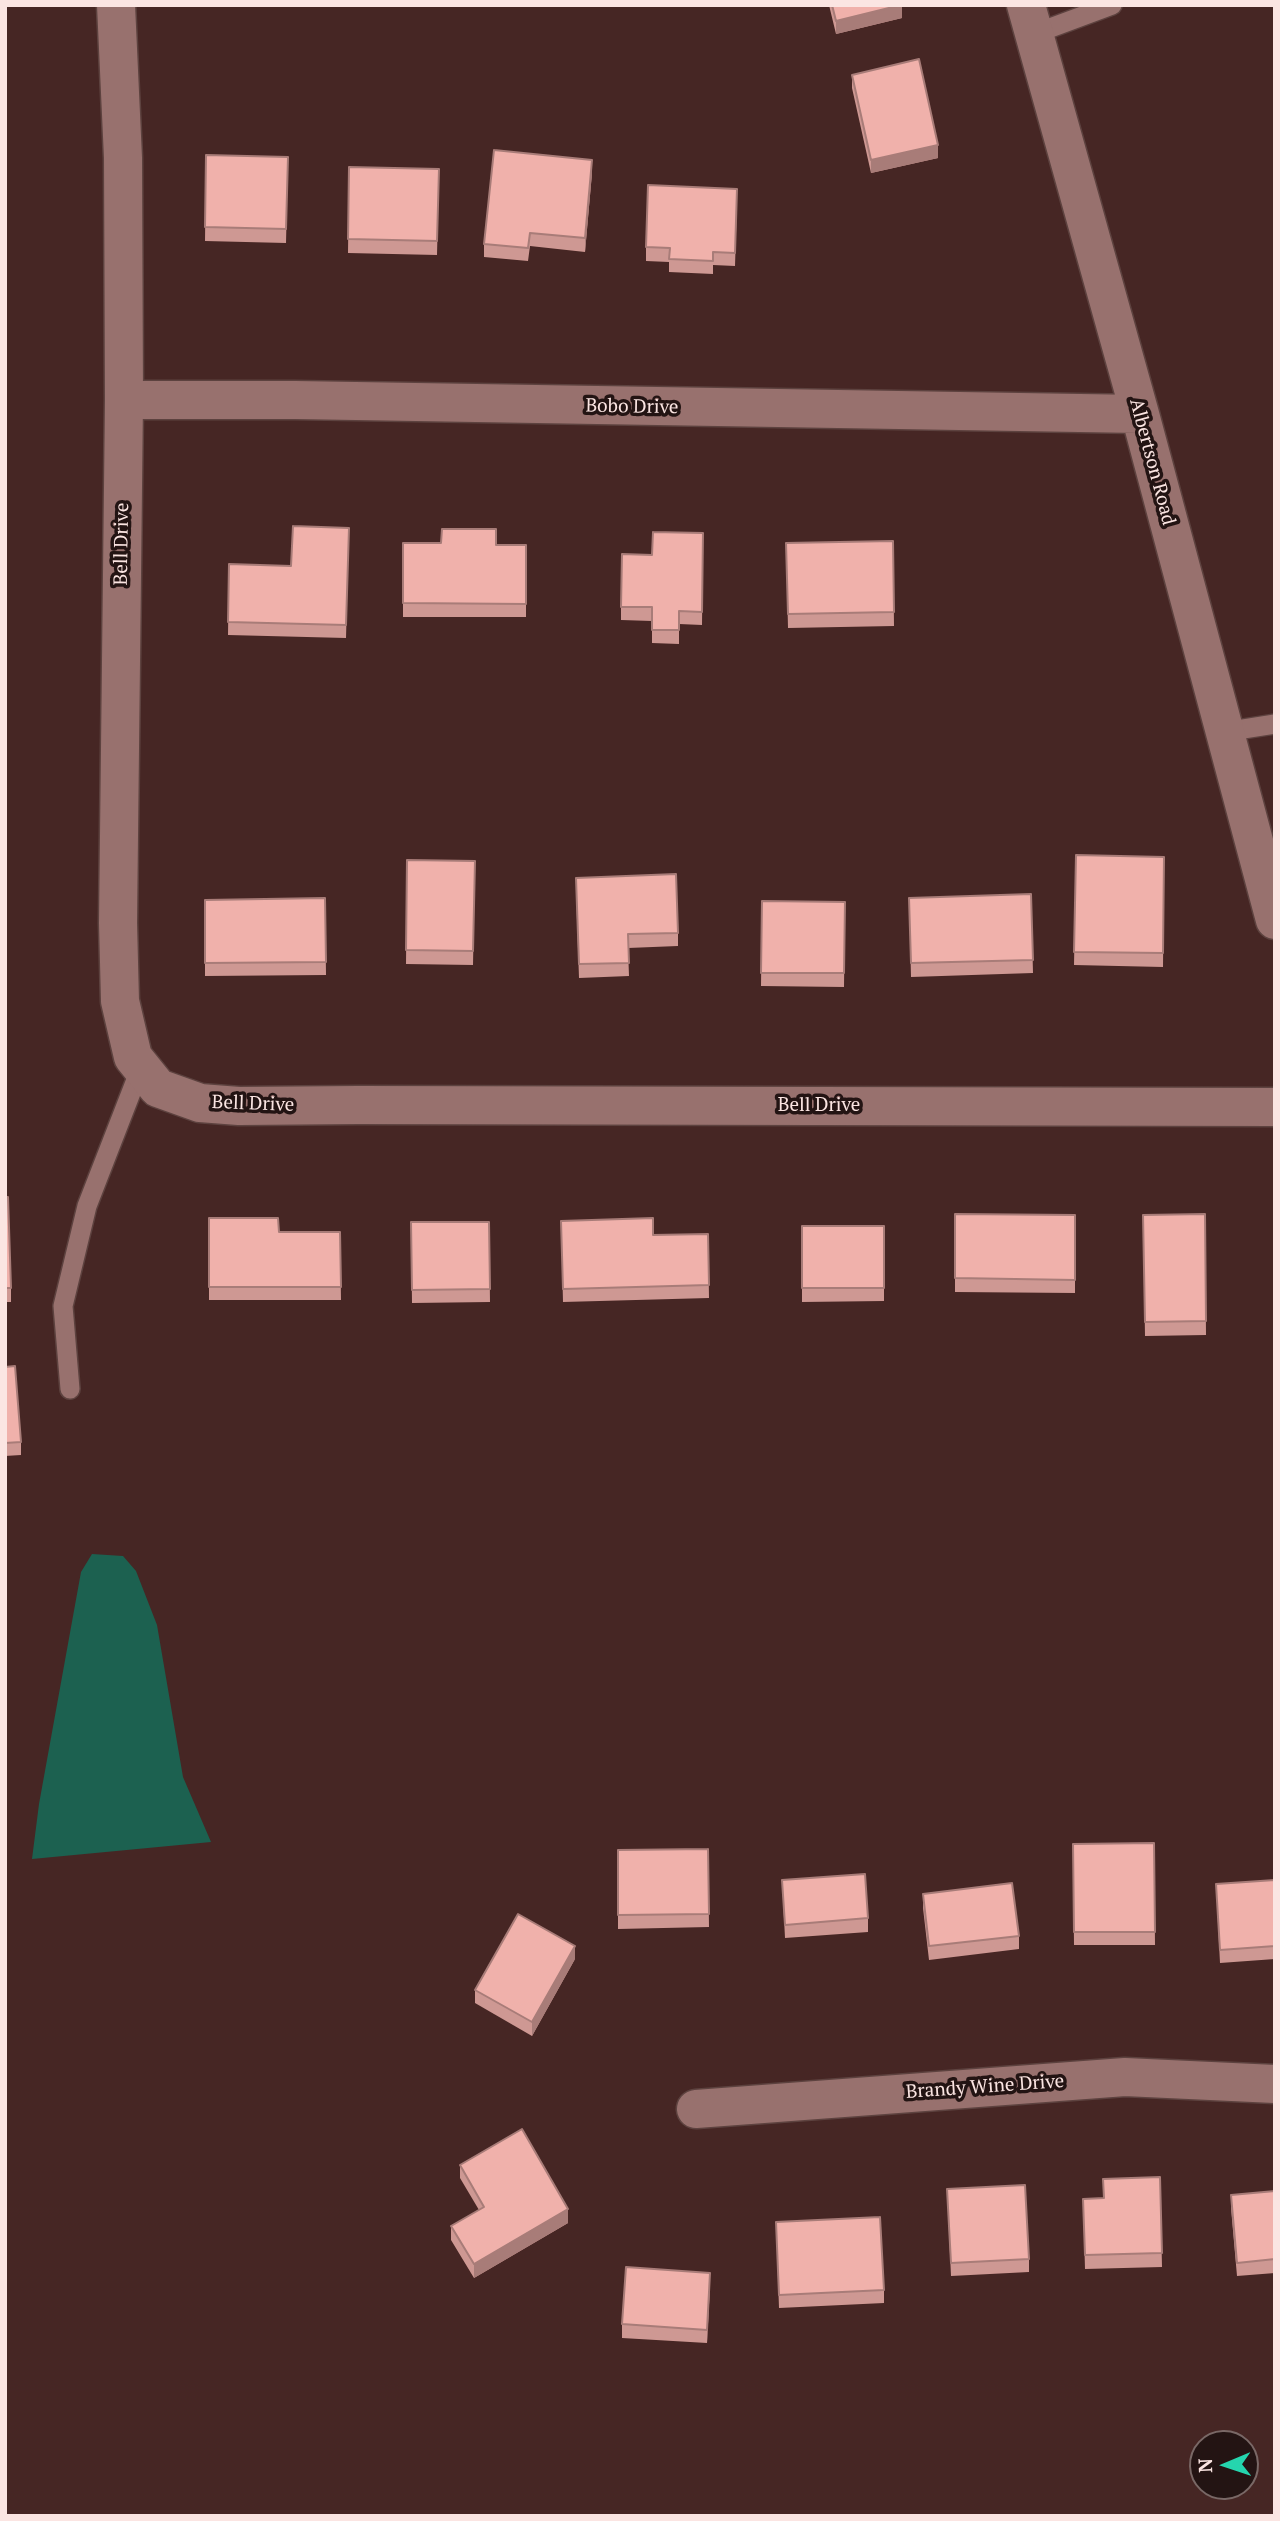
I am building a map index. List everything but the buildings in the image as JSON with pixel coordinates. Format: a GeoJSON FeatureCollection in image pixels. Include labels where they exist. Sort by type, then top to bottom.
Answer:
{"type":"FeatureCollection","features":[{"type":"Feature","properties":{"kind":"street","name":"Bell Drive"},"geometry":{"type":"LineString","coordinates":[[116,5],[123,158],[124,400],[119,988],[133,1057],[159,1088],[200,1103],[239,1107],[1275,1107]]}},
{"type":"Feature","properties":{"kind":"street","name":"Albertson Road"},"geometry":{"type":"LineString","coordinates":[[1030,20],[1140,414],[1275,920]]}},
{"type":"Feature","properties":{"kind":"street","name":"Bobo Drive"},"geometry":{"type":"LineString","coordinates":[[124,400],[295,400],[1140,414]]}},
{"type":"Feature","properties":{"kind":"street","name":"Brandy Wine Drive"},"geometry":{"type":"LineString","coordinates":[[696,2109],[1125,2077],[1275,2084]]}},
{"type":"Feature","properties":{"kind":"lane"},"geometry":{"type":"LineString","coordinates":[[1030,20],[1112,5]]}},
{"type":"Feature","properties":{"kind":"lane"},"geometry":{"type":"LineString","coordinates":[[1224,732],[1275,724]]}},
{"type":"Feature","properties":{"kind":"lane"},"geometry":{"type":"LineString","coordinates":[[70,1389],[63,1306],[87,1206],[141,1068]]}},
{"type":"Feature","properties":{"kind":"water"},"geometry":{"type":"Polygon","coordinates":[[[92,1554],[123,1556],[136,1571],[157,1625],[183,1777],[211,1842],[32,1859],[39,1804],[81,1572],[92,1554]]]}}]}
